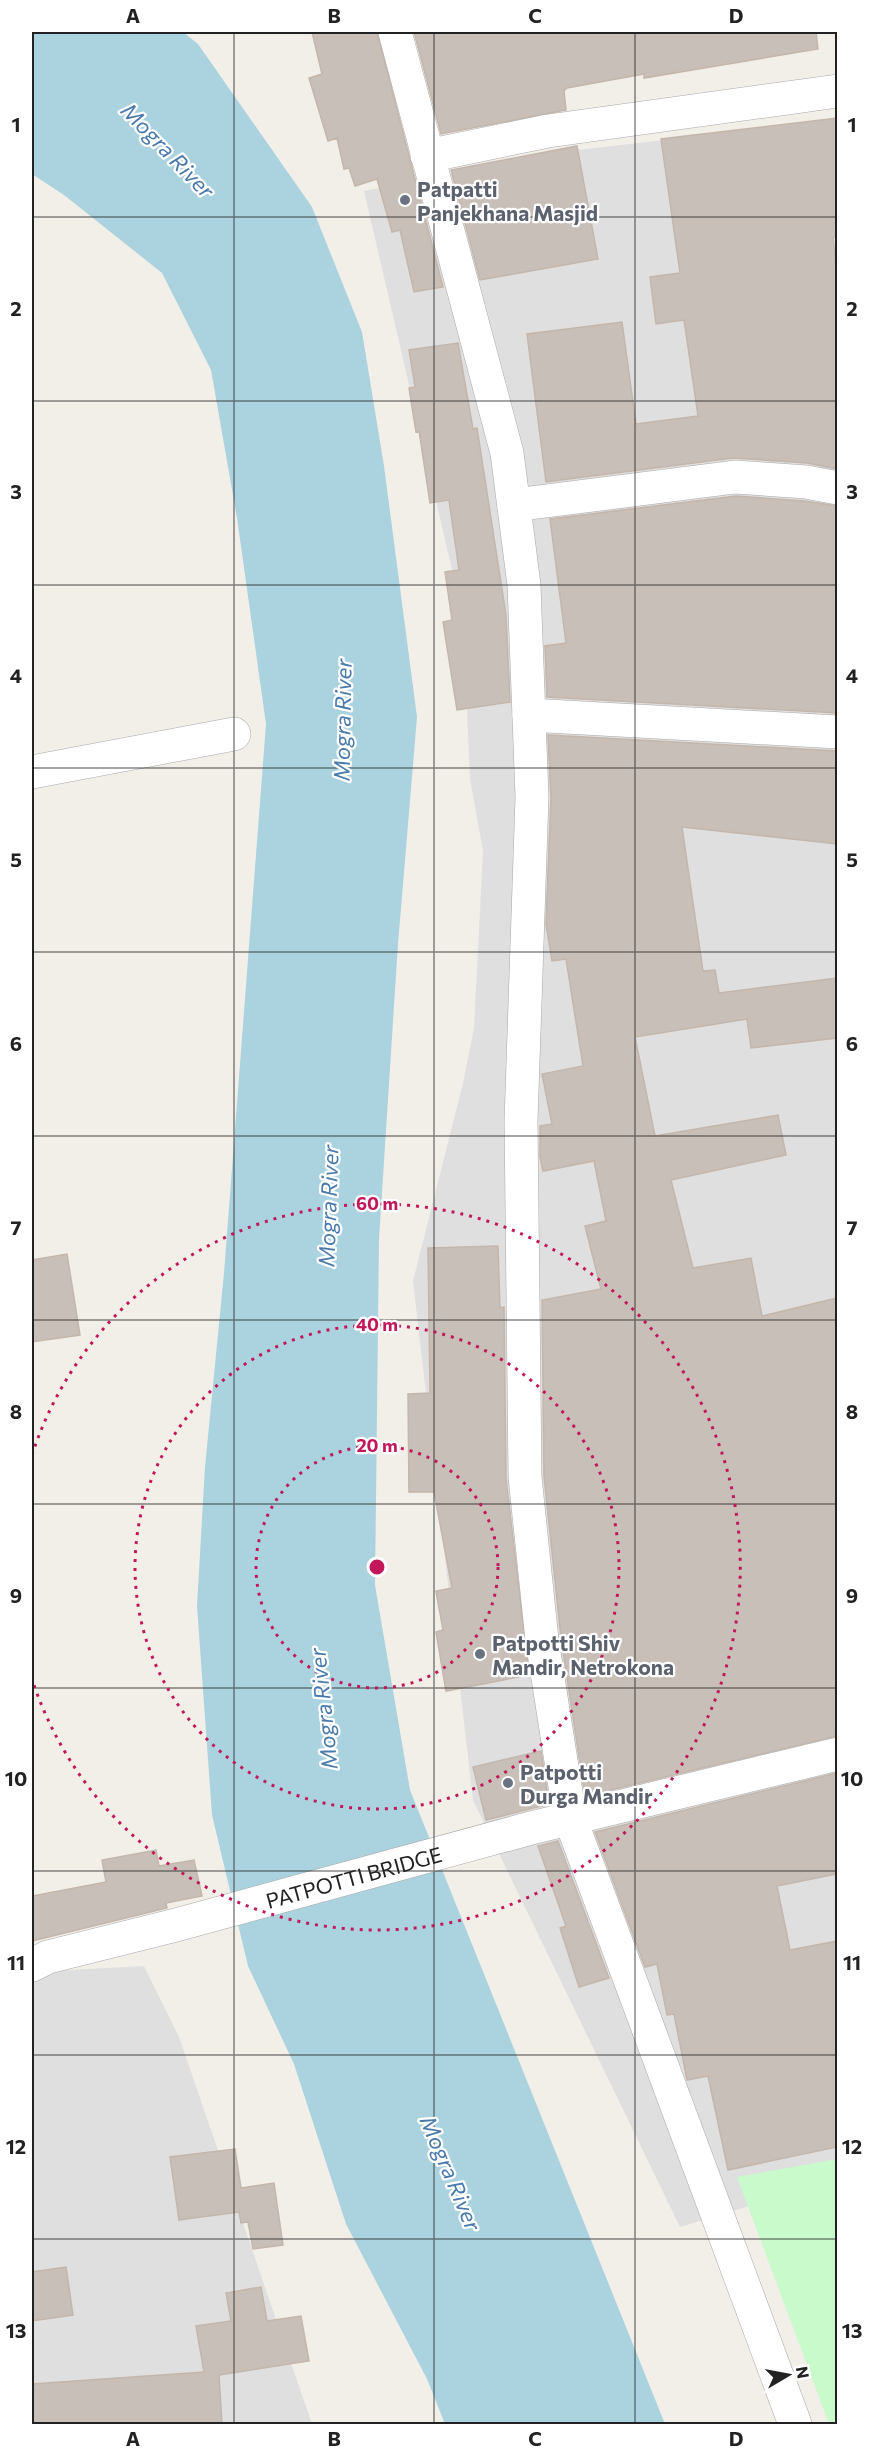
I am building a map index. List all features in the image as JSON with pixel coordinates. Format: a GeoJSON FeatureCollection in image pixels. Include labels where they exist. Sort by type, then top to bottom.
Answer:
{"type":"FeatureCollection","features":[{"type":"Feature","properties":{"kind":"street"},"geometry":{"type":"LineString","coordinates":[[395,32],[507,453],[524,585],[532,797],[521,1121],[525,1477],[542,1640],[570,1818],[795,2424]]}},
{"type":"Feature","properties":{"kind":"street"},"geometry":{"type":"LineString","coordinates":[[427,156],[548,132],[837,91]]}},
{"type":"Feature","properties":{"kind":"street"},"geometry":{"type":"LineString","coordinates":[[514,505],[735,477],[837,488]]}},
{"type":"Feature","properties":{"kind":"street"},"geometry":{"type":"LineString","coordinates":[[529,715],[837,732]]}},
{"type":"Feature","properties":{"kind":"street"},"geometry":{"type":"LineString","coordinates":[[32,772],[234,735]]}},
{"type":"Feature","properties":{"kind":"street","name":"PATPOTTI BRIDGE"},"geometry":{"type":"LineString","coordinates":[[32,1965],[48,1957],[177,1925],[531,1828],[837,1754]]}},
{"type":"Feature","properties":{"kind":"shaded area"},"geometry":{"type":"Polygon","coordinates":[[[837,120],[837,2180],[680,2227],[473,1800],[413,1281],[463,1083],[474,1028],[483,851],[470,779],[463,617],[364,191],[577,150],[837,120]]]}},
{"type":"Feature","properties":{"kind":"shaded area"},"geometry":{"type":"Polygon","coordinates":[[[144,1966],[179,2037],[312,2424],[32,2424],[32,1972],[144,1966]]]}},
{"type":"Feature","properties":{"kind":"green space"},"geometry":{"type":"Polygon","coordinates":[[[837,2159],[838,2424],[829,2424],[737,2177],[837,2159]]]}},
{"type":"Feature","properties":{"kind":"water","name":"Mogra River"},"geometry":{"type":"Polygon","coordinates":[[[32,32],[183,32],[198,44],[312,207],[362,332],[384,466],[417,717],[398,944],[379,1239],[375,1585],[410,1790],[665,2424],[445,2424],[427,2379],[346,2224],[294,2064],[248,1966],[212,1815],[197,1606],[205,1467],[224,1273],[266,724],[237,518],[211,370],[162,273],[64,195],[32,174],[32,32]]]}},
{"type":"Feature","properties":{"kind":"building"},"geometry":{"type":"Polygon","coordinates":[[[312,32],[377,32],[443,287],[414,292],[400,230],[392,232],[377,179],[355,186],[349,168],[344,169],[337,138],[328,141],[309,78],[322,74],[312,32]]]}},
{"type":"Feature","properties":{"kind":"building"},"geometry":{"type":"Polygon","coordinates":[[[414,32],[816,32],[818,49],[644,78],[644,74],[567,88],[564,91],[566,110],[441,134],[414,32]]]}},
{"type":"Feature","properties":{"kind":"building"},"geometry":{"type":"Polygon","coordinates":[[[837,118],[837,237],[833,237],[837,273],[837,469],[807,463],[733,458],[546,482],[527,334],[622,322],[636,424],[698,416],[684,320],[656,324],[650,277],[680,273],[661,139],[837,118]]]}},
{"type":"Feature","properties":{"kind":"building"},"geometry":{"type":"Polygon","coordinates":[[[577,146],[598,259],[480,280],[451,170],[577,146]]]}},
{"type":"Feature","properties":{"kind":"building"},"geometry":{"type":"Polygon","coordinates":[[[458,343],[473,429],[477,428],[506,615],[510,702],[457,710],[443,622],[452,620],[445,572],[459,570],[449,500],[430,503],[419,431],[416,432],[409,388],[415,387],[409,350],[458,343]]]}},
{"type":"Feature","properties":{"kind":"building"},"geometry":{"type":"Polygon","coordinates":[[[736,496],[837,506],[837,713],[547,697],[545,646],[566,643],[550,519],[736,496]]]}},
{"type":"Feature","properties":{"kind":"building"},"geometry":{"type":"Polygon","coordinates":[[[548,735],[837,751],[837,844],[682,827],[703,971],[715,970],[719,993],[837,978],[837,1038],[751,1048],[747,1019],[635,1037],[655,1136],[778,1115],[786,1155],[671,1180],[693,1268],[751,1258],[762,1316],[837,1298],[837,1736],[585,1796],[561,1638],[544,1476],[542,1300],[601,1289],[585,1226],[606,1221],[594,1161],[543,1171],[540,1157],[540,1126],[552,1124],[542,1074],[583,1066],[566,959],[552,961],[546,924],[551,798],[548,735]]]}},
{"type":"Feature","properties":{"kind":"building"},"geometry":{"type":"Polygon","coordinates":[[[498,1246],[500,1308],[504,1307],[506,1479],[529,1675],[446,1691],[436,1632],[443,1630],[436,1591],[452,1588],[434,1492],[409,1492],[408,1394],[430,1393],[428,1248],[498,1246]]]}},
{"type":"Feature","properties":{"kind":"building"},"geometry":{"type":"Polygon","coordinates":[[[67,1254],[80,1335],[32,1342],[32,1260],[67,1254]]]}},
{"type":"Feature","properties":{"kind":"building","name":"Patpotti Durga Mandir"},"geometry":{"type":"Polygon","coordinates":[[[541,1751],[549,1804],[486,1820],[473,1767],[541,1751]]]}},
{"type":"Feature","properties":{"kind":"building"},"geometry":{"type":"Polygon","coordinates":[[[837,1773],[837,1874],[777,1886],[790,1950],[837,1941],[837,2147],[728,2170],[708,2076],[687,2080],[674,2014],[667,2015],[657,1964],[645,1967],[595,1832],[837,1773]]]}},
{"type":"Feature","properties":{"kind":"building"},"geometry":{"type":"Polygon","coordinates":[[[558,1841],[609,1978],[579,1987],[560,1928],[566,1926],[538,1846],[558,1841]]]}},
{"type":"Feature","properties":{"kind":"building"},"geometry":{"type":"Polygon","coordinates":[[[156,1850],[159,1866],[194,1860],[202,1896],[166,1903],[167,1908],[32,1941],[32,1896],[106,1882],[102,1860],[156,1850]]]}},
{"type":"Feature","properties":{"kind":"building"},"geometry":{"type":"Polygon","coordinates":[[[235,2149],[241,2188],[274,2183],[283,2245],[253,2249],[248,2222],[241,2223],[239,2212],[179,2220],[170,2157],[235,2149]]]}},
{"type":"Feature","properties":{"kind":"building"},"geometry":{"type":"Polygon","coordinates":[[[66,2267],[73,2315],[32,2321],[32,2272],[66,2267]]]}},
{"type":"Feature","properties":{"kind":"building"},"geometry":{"type":"Polygon","coordinates":[[[261,2287],[267,2321],[301,2316],[309,2361],[219,2375],[222,2424],[32,2424],[32,2384],[204,2372],[196,2326],[231,2321],[226,2293],[261,2287]]]}},
{"type":"Feature","properties":{"kind":"place","name":"Patpatti Panjekhana Masjid"},"geometry":{"type":"Point","coordinates":[405,200]}},
{"type":"Feature","properties":{"kind":"place","name":"Patpotti Shiv Mandir, Netrokona"},"geometry":{"type":"Point","coordinates":[480,1654]}},
{"type":"Feature","properties":{"kind":"place","name":"Patpotti Durga Mandir"},"geometry":{"type":"Point","coordinates":[508,1783]}}]}
